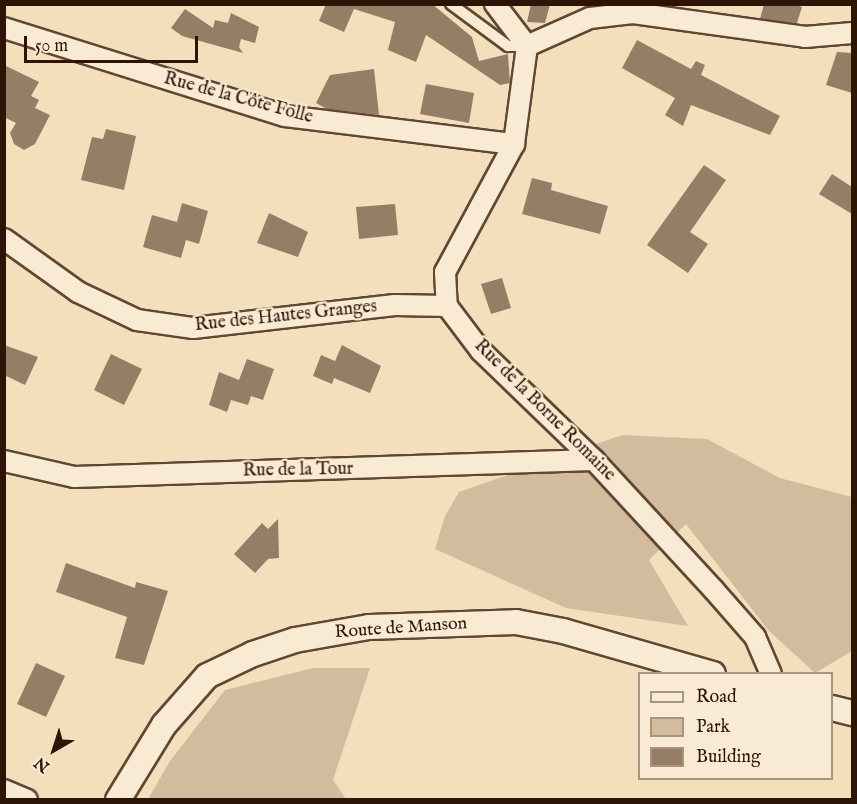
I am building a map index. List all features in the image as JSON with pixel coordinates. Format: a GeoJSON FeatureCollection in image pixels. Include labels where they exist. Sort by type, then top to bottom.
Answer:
{"type":"FeatureCollection","features":[{"type":"Feature","properties":{"kind":"street"},"geometry":{"type":"LineString","coordinates":[[447,306],[445,272],[514,144],[527,46],[495,4]]}},
{"type":"Feature","properties":{"kind":"street"},"geometry":{"type":"LineString","coordinates":[[527,46],[590,18],[633,13],[806,37],[852,33]]}},
{"type":"Feature","properties":{"kind":"street","name":"Rue de la Côte Folle"},"geometry":{"type":"LineString","coordinates":[[4,28],[285,116],[514,144]]}},
{"type":"Feature","properties":{"kind":"street","name":"Rue des Hautes Granges"},"geometry":{"type":"LineString","coordinates":[[4,239],[78,292],[137,320],[193,328],[395,305],[447,306]]}},
{"type":"Feature","properties":{"kind":"street","name":"Rue de la Borne Romaine"},"geometry":{"type":"LineString","coordinates":[[447,306],[481,351],[594,460],[755,637],[770,672]]}},
{"type":"Feature","properties":{"kind":"street","name":"Rue de la Tour"},"geometry":{"type":"LineString","coordinates":[[4,462],[74,477],[594,460]]}},
{"type":"Feature","properties":{"kind":"street","name":"Route de Manson"},"geometry":{"type":"LineString","coordinates":[[118,800],[175,710],[207,676],[253,654],[295,640],[369,627],[516,622],[563,631],[706,672]]}},
{"type":"Feature","properties":{"kind":"street"},"geometry":{"type":"LineString","coordinates":[[833,708],[852,713]]}},
{"type":"Feature","properties":{"kind":"street"},"geometry":{"type":"LineString","coordinates":[[4,790],[27,800]]}},
{"type":"Feature","properties":{"kind":"lane"},"geometry":{"type":"LineString","coordinates":[[451,4],[508,46],[527,46]]}},
{"type":"Feature","properties":{"kind":"green space"},"geometry":{"type":"Polygon","coordinates":[[[622,435],[707,439],[780,478],[852,497],[852,651],[814,672],[768,630],[686,524],[649,560],[688,626],[566,608],[435,549],[445,516],[459,492],[622,435]]]}},
{"type":"Feature","properties":{"kind":"green space"},"geometry":{"type":"Polygon","coordinates":[[[313,668],[370,668],[333,780],[346,799],[148,799],[170,761],[225,690],[313,668]]]}},
{"type":"Feature","properties":{"kind":"building"},"geometry":{"type":"Polygon","coordinates":[[[326,4],[432,4],[472,37],[479,61],[508,54],[510,83],[500,85],[426,35],[416,62],[388,50],[395,22],[354,9],[344,32],[319,21],[326,4]]]}},
{"type":"Feature","properties":{"kind":"building"},"geometry":{"type":"Polygon","coordinates":[[[531,4],[550,4],[545,23],[527,22],[531,4]]]}},
{"type":"Feature","properties":{"kind":"building"},"geometry":{"type":"Polygon","coordinates":[[[764,4],[792,4],[802,7],[797,23],[794,23],[760,19],[764,4]]]}},
{"type":"Feature","properties":{"kind":"building"},"geometry":{"type":"Polygon","coordinates":[[[185,9],[213,28],[215,20],[228,23],[231,13],[259,27],[255,43],[241,39],[239,47],[243,53],[182,36],[171,28],[185,9]]]}},
{"type":"Feature","properties":{"kind":"building"},"geometry":{"type":"Polygon","coordinates":[[[637,40],[691,69],[696,61],[705,65],[701,75],[780,116],[770,135],[691,105],[683,126],[665,115],[675,98],[622,68],[637,40]]]}},
{"type":"Feature","properties":{"kind":"building"},"geometry":{"type":"Polygon","coordinates":[[[837,52],[852,53],[852,93],[826,85],[837,52]]]}},
{"type":"Feature","properties":{"kind":"building"},"geometry":{"type":"Polygon","coordinates":[[[4,65],[39,82],[31,96],[39,100],[35,108],[50,115],[35,144],[24,150],[14,144],[10,133],[16,123],[4,117],[4,65]]]}},
{"type":"Feature","properties":{"kind":"building"},"geometry":{"type":"Polygon","coordinates":[[[374,69],[379,115],[327,109],[316,103],[330,75],[374,69]]]}},
{"type":"Feature","properties":{"kind":"building"},"geometry":{"type":"Polygon","coordinates":[[[426,84],[474,93],[469,123],[420,114],[426,84]]]}},
{"type":"Feature","properties":{"kind":"building"},"geometry":{"type":"Polygon","coordinates":[[[106,129],[136,136],[124,190],[81,180],[92,137],[103,139],[106,129]]]}},
{"type":"Feature","properties":{"kind":"building"},"geometry":{"type":"Polygon","coordinates":[[[704,165],[726,180],[690,232],[708,244],[688,273],[647,245],[704,165]]]}},
{"type":"Feature","properties":{"kind":"building"},"geometry":{"type":"Polygon","coordinates":[[[832,174],[852,187],[852,214],[819,194],[832,174]]]}},
{"type":"Feature","properties":{"kind":"building"},"geometry":{"type":"Polygon","coordinates":[[[532,178],[552,183],[551,190],[608,206],[600,234],[522,214],[532,178]]]}},
{"type":"Feature","properties":{"kind":"building"},"geometry":{"type":"Polygon","coordinates":[[[182,203],[208,211],[199,244],[186,240],[181,258],[143,247],[152,215],[177,222],[182,203]]]}},
{"type":"Feature","properties":{"kind":"building"},"geometry":{"type":"Polygon","coordinates":[[[395,204],[398,235],[359,239],[356,207],[395,204]]]}},
{"type":"Feature","properties":{"kind":"building"},"geometry":{"type":"Polygon","coordinates":[[[269,213],[308,232],[298,257],[257,243],[269,213]]]}},
{"type":"Feature","properties":{"kind":"building"},"geometry":{"type":"Polygon","coordinates":[[[502,278],[511,308],[491,314],[481,284],[502,278]]]}},
{"type":"Feature","properties":{"kind":"building"},"geometry":{"type":"Polygon","coordinates":[[[4,345],[38,357],[25,385],[4,375],[4,345]]]}},
{"type":"Feature","properties":{"kind":"building"},"geometry":{"type":"Polygon","coordinates":[[[342,345],[381,366],[370,393],[334,378],[332,384],[313,376],[321,355],[335,361],[342,345]]]}},
{"type":"Feature","properties":{"kind":"building"},"geometry":{"type":"Polygon","coordinates":[[[111,354],[142,369],[124,405],[94,390],[111,354]]]}},
{"type":"Feature","properties":{"kind":"building"},"geometry":{"type":"Polygon","coordinates":[[[247,359],[274,369],[263,400],[251,396],[248,405],[231,400],[227,412],[209,405],[219,372],[239,380],[247,359]]]}},
{"type":"Feature","properties":{"kind":"building"},"geometry":{"type":"Polygon","coordinates":[[[278,519],[279,558],[268,559],[255,573],[234,554],[262,523],[268,529],[278,519]]]}},
{"type":"Feature","properties":{"kind":"building"},"geometry":{"type":"Polygon","coordinates":[[[66,563],[135,588],[136,582],[168,591],[144,665],[115,658],[127,617],[56,592],[66,563]]]}},
{"type":"Feature","properties":{"kind":"building"},"geometry":{"type":"Polygon","coordinates":[[[36,663],[65,676],[46,717],[17,704],[36,663]]]}}]}
